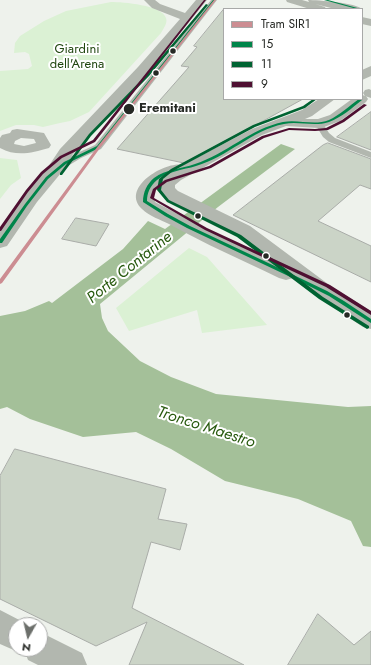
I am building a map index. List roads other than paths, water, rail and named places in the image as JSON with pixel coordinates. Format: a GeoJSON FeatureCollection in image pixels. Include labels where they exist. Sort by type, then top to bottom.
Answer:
{"type":"FeatureCollection","features":[{"type":"Feature","properties":{"kind":"street"},"geometry":{"type":"LineString","coordinates":[[149,0],[156,6],[187,18]]}},
{"type":"Feature","properties":{"kind":"street"},"geometry":{"type":"LineString","coordinates":[[0,242],[31,198],[55,170],[66,152],[125,86],[143,70],[202,0]]}},
{"type":"Feature","properties":{"kind":"street"},"geometry":{"type":"LineString","coordinates":[[291,0],[318,8]]}},
{"type":"Feature","properties":{"kind":"street"},"geometry":{"type":"LineString","coordinates":[[313,0],[336,6],[352,8]]}},
{"type":"Feature","properties":{"kind":"street"},"geometry":{"type":"LineString","coordinates":[[325,0],[356,8]]}},
{"type":"Feature","properties":{"kind":"street"},"geometry":{"type":"LineString","coordinates":[[326,100],[307,113],[257,132],[175,176],[167,183],[166,189],[172,195],[243,230],[325,292],[371,321]]}},
{"type":"Feature","properties":{"kind":"street"},"geometry":{"type":"LineString","coordinates":[[285,122],[319,124],[335,118],[360,100]]}},
{"type":"Feature","properties":{"kind":"street"},"geometry":{"type":"LineString","coordinates":[[196,165],[164,174],[154,179],[147,187],[144,194],[145,202],[156,210],[224,245],[325,292]]}},
{"type":"Feature","properties":{"kind":"street"},"geometry":{"type":"LineString","coordinates":[[48,653],[70,665]]}},
{"type":"Feature","properties":{"kind":"lane"},"geometry":{"type":"LineString","coordinates":[[55,170],[98,147],[214,0]]}},
{"type":"Feature","properties":{"kind":"lane"},"geometry":{"type":"LineString","coordinates":[[319,124],[326,136],[332,140],[371,155]]}},
{"type":"Feature","properties":{"kind":"water"},"geometry":{"type":"Polygon","coordinates":[[[281,144],[295,149],[218,207],[100,304],[102,318],[108,331],[140,361],[171,377],[216,394],[348,407],[371,406],[371,547],[363,546],[351,521],[298,499],[225,481],[171,449],[136,432],[83,437],[30,419],[7,407],[0,409],[0,316],[25,311],[49,301],[52,303],[123,249],[148,221],[165,229],[281,144]]]}},
{"type":"Feature","properties":{"kind":"tram line","name":"SIR1"},"geometry":{"type":"LineString","coordinates":[[0,282],[99,147],[215,0]]}},
{"type":"Feature","properties":{"kind":"place","name":"Eremitani"},"geometry":{"type":"Point","coordinates":[129,109]}},
{"type":"Feature","properties":{"kind":"park label","name":"Giardini dell'Arena"},"geometry":{"type":"Point","coordinates":[77,58]}},
{"type":"Feature","properties":{"kind":"water label","name":"Porte Contarine"},"geometry":{"type":"Point","coordinates":[130,268]}},
{"type":"Feature","properties":{"kind":"water label","name":"Tronco Maestro"},"geometry":{"type":"Point","coordinates":[206,428]}}]}
